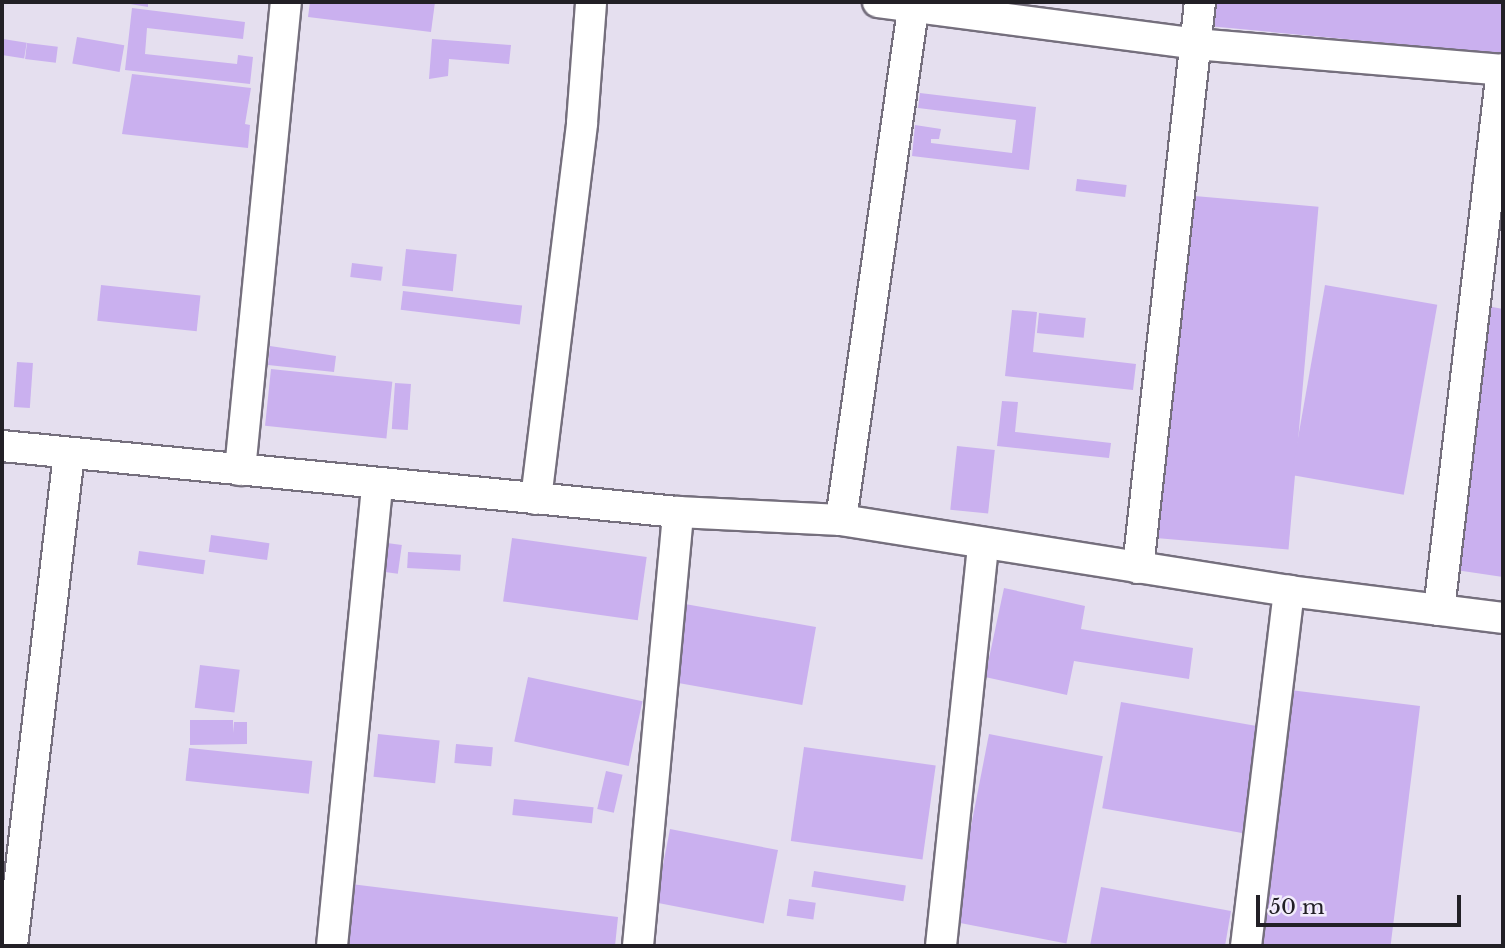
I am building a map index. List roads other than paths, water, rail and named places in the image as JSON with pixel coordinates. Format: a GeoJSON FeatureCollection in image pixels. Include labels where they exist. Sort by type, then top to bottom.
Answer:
{"type":"FeatureCollection","features":[{"type":"Feature","properties":{"kind":"street"},"geometry":{"type":"LineString","coordinates":[[240,470],[286,2]]}},
{"type":"Feature","properties":{"kind":"street"},"geometry":{"type":"LineString","coordinates":[[536,499],[582,123],[591,2]]}},
{"type":"Feature","properties":{"kind":"street"},"geometry":{"type":"LineString","coordinates":[[878,2],[913,4],[1195,44],[1503,70],[1439,610]]}},
{"type":"Feature","properties":{"kind":"street"},"geometry":{"type":"LineString","coordinates":[[1138,568],[1200,2]]}},
{"type":"Feature","properties":{"kind":"street"},"geometry":{"type":"LineString","coordinates":[[841,520],[913,4]]}},
{"type":"Feature","properties":{"kind":"street"},"geometry":{"type":"LineString","coordinates":[[2,446],[377,485],[677,512],[841,520],[983,545],[1289,591],[1503,618]]}},
{"type":"Feature","properties":{"kind":"street"},"geometry":{"type":"LineString","coordinates":[[12,946],[69,454]]}},
{"type":"Feature","properties":{"kind":"street"},"geometry":{"type":"LineString","coordinates":[[332,946],[377,485]]}},
{"type":"Feature","properties":{"kind":"street"},"geometry":{"type":"LineString","coordinates":[[638,946],[677,512]]}},
{"type":"Feature","properties":{"kind":"street"},"geometry":{"type":"LineString","coordinates":[[941,946],[983,545]]}},
{"type":"Feature","properties":{"kind":"street"},"geometry":{"type":"LineString","coordinates":[[1246,946],[1289,591]]}}]}
